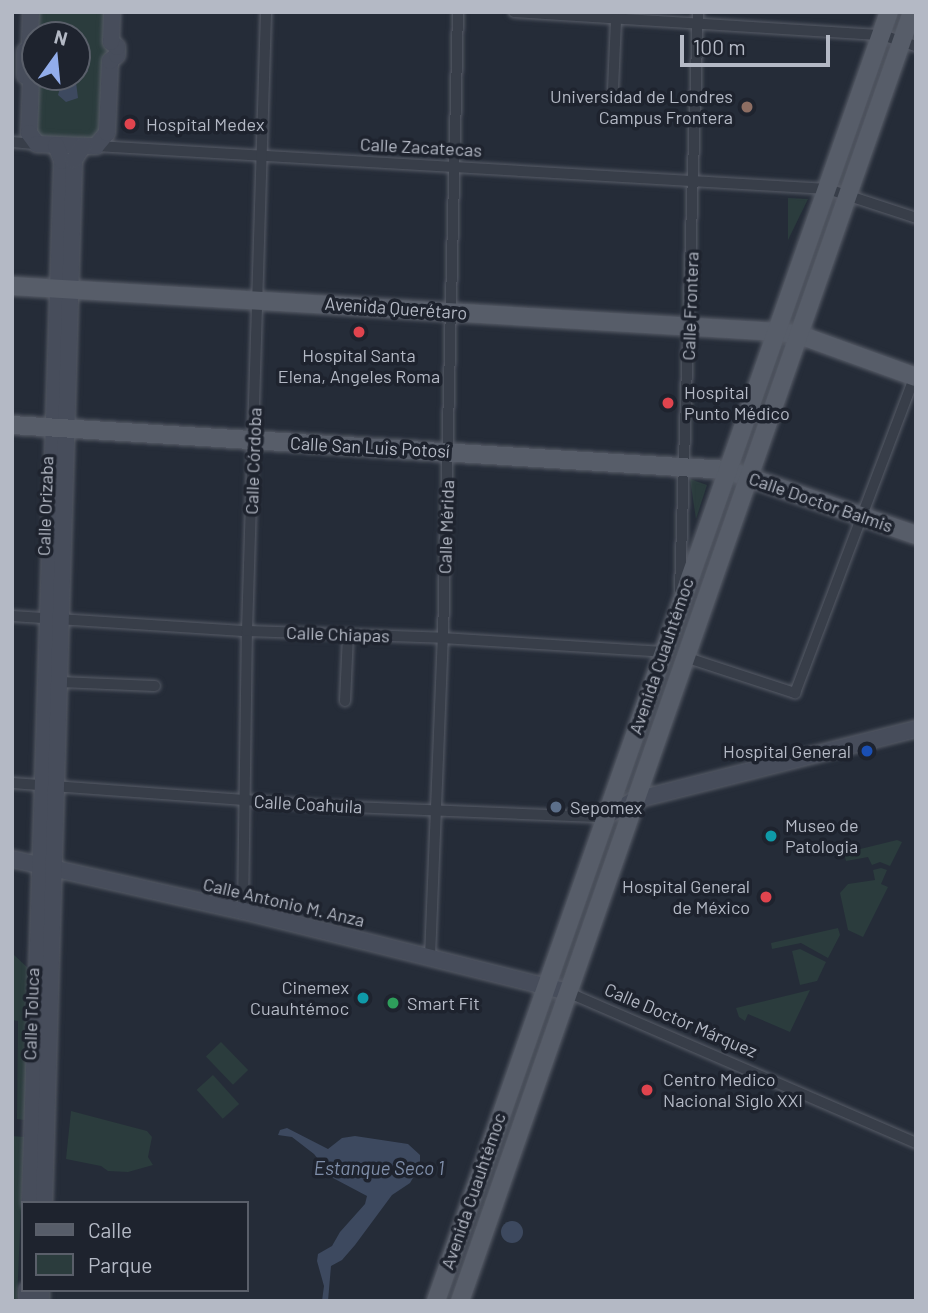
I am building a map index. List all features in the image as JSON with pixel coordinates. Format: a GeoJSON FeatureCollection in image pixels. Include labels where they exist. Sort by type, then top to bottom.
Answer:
{"type":"FeatureCollection","features":[{"type":"Feature","properties":{"kind":"main road","name":"Avenida Cuauhtémoc"},"geometry":{"type":"LineString","coordinates":[[436,1301],[680,600],[779,332],[889,12]]}},
{"type":"Feature","properties":{"kind":"main road","name":"Avenida Cuauhtémoc"},"geometry":{"type":"LineString","coordinates":[[460,1301],[849,195],[909,44],[912,12]]}},
{"type":"Feature","properties":{"kind":"main road","name":"Avenida Querétaro"},"geometry":{"type":"LineString","coordinates":[[12,286],[779,332],[800,335],[915,375]]}},
{"type":"Feature","properties":{"kind":"main road","name":"Calle San Luis Potosí"},"geometry":{"type":"LineString","coordinates":[[12,425],[684,465],[727,470]]}},
{"type":"Feature","properties":{"kind":"main road","name":"Calle Doctor Balmis"},"geometry":{"type":"LineString","coordinates":[[727,470],[916,535]]}},
{"type":"Feature","properties":{"kind":"street"},"geometry":{"type":"LineString","coordinates":[[31,12],[30,47],[25,52],[24,75],[31,80],[29,133],[37,144]]}},
{"type":"Feature","properties":{"kind":"street","name":"Calle Orizaba"},"geometry":{"type":"LineString","coordinates":[[64,289],[74,160],[107,133],[110,61],[117,55],[117,47],[111,42],[112,12]]}},
{"type":"Feature","properties":{"kind":"street","name":"Calle Córdoba"},"geometry":{"type":"LineString","coordinates":[[243,911],[247,631],[266,12]]}},
{"type":"Feature","properties":{"kind":"street","name":"Calle Mérida"},"geometry":{"type":"LineString","coordinates":[[429,957],[443,638],[458,12]]}},
{"type":"Feature","properties":{"kind":"street"},"geometry":{"type":"LineString","coordinates":[[514,12],[616,19],[698,17],[881,35],[909,44]]}},
{"type":"Feature","properties":{"kind":"street","name":"Calle Frontera"},"geometry":{"type":"LineString","coordinates":[[680,600],[698,17]]}},
{"type":"Feature","properties":{"kind":"street"},"geometry":{"type":"LineString","coordinates":[[613,89],[616,19]]}},
{"type":"Feature","properties":{"kind":"street","name":"Calle Zacatecas"},"geometry":{"type":"LineString","coordinates":[[12,142],[828,189],[916,218]]}},
{"type":"Feature","properties":{"kind":"street","name":"Calle Orizaba"},"geometry":{"type":"LineString","coordinates":[[48,867],[64,289],[62,161],[56,145]]}},
{"type":"Feature","properties":{"kind":"street"},"geometry":{"type":"LineString","coordinates":[[688,658],[795,693],[915,375]]}},
{"type":"Feature","properties":{"kind":"street","name":"Calle Chiapas"},"geometry":{"type":"LineString","coordinates":[[12,616],[663,652]]}},
{"type":"Feature","properties":{"kind":"street","name":"Calle Orizaba"},"geometry":{"type":"LineString","coordinates":[[49,784],[59,682],[55,619]]}},
{"type":"Feature","properties":{"kind":"street"},"geometry":{"type":"LineString","coordinates":[[345,701],[348,634]]}},
{"type":"Feature","properties":{"kind":"street"},"geometry":{"type":"LineString","coordinates":[[59,682],[155,686]]}},
{"type":"Feature","properties":{"kind":"street"},"geometry":{"type":"LineString","coordinates":[[604,817],[635,800],[914,726]]}},
{"type":"Feature","properties":{"kind":"street","name":"Calle Coahuila"},"geometry":{"type":"LineString","coordinates":[[12,783],[243,800],[604,817]]}},
{"type":"Feature","properties":{"kind":"street","name":"Calle Antonio M. Anza"},"geometry":{"type":"LineString","coordinates":[[12,859],[243,911],[546,987]]}},
{"type":"Feature","properties":{"kind":"street","name":"Calle Toluca"},"geometry":{"type":"LineString","coordinates":[[30,1201],[48,867]]}},
{"type":"Feature","properties":{"kind":"street","name":"Calle Toluca"},"geometry":{"type":"LineString","coordinates":[[44,1201],[48,867]]}},
{"type":"Feature","properties":{"kind":"street","name":"Calle Doctor Márquez"},"geometry":{"type":"LineString","coordinates":[[546,987],[567,992],[916,1143]]}},
{"type":"Feature","properties":{"kind":"green space"},"geometry":{"type":"Polygon","coordinates":[[[31,12],[112,12],[105,138],[37,144],[30,91],[91,91],[91,21],[30,21],[31,12]]]}},
{"type":"Feature","properties":{"kind":"green space"},"geometry":{"type":"Polygon","coordinates":[[[788,198],[808,199],[788,240],[788,198]]]}},
{"type":"Feature","properties":{"kind":"green space"},"geometry":{"type":"Polygon","coordinates":[[[690,479],[707,485],[696,519],[690,479]]]}},
{"type":"Feature","properties":{"kind":"green space"},"geometry":{"type":"Polygon","coordinates":[[[897,840],[902,842],[890,866],[880,862],[872,865],[868,857],[846,861],[844,853],[897,840]]]}},
{"type":"Feature","properties":{"kind":"green space"},"geometry":{"type":"Polygon","coordinates":[[[873,870],[887,870],[881,884],[888,887],[863,937],[848,930],[840,893],[848,884],[875,880],[873,870]]]}},
{"type":"Feature","properties":{"kind":"green space"},"geometry":{"type":"Polygon","coordinates":[[[838,928],[840,935],[828,958],[801,943],[772,949],[771,943],[838,928]]]}},
{"type":"Feature","properties":{"kind":"green space"},"geometry":{"type":"Polygon","coordinates":[[[800,949],[826,962],[817,981],[800,985],[792,951],[800,949]]]}},
{"type":"Feature","properties":{"kind":"green space"},"geometry":{"type":"Polygon","coordinates":[[[12,953],[29,969],[25,1120],[17,1119],[18,1021],[12,1020],[12,953]]]}},
{"type":"Feature","properties":{"kind":"green space"},"geometry":{"type":"Polygon","coordinates":[[[810,990],[790,1032],[748,1014],[745,1021],[739,1017],[736,1008],[810,990]]]}},
{"type":"Feature","properties":{"kind":"green space"},"geometry":{"type":"Polygon","coordinates":[[[221,1042],[248,1070],[233,1085],[206,1057],[221,1042]]]}},
{"type":"Feature","properties":{"kind":"green space"},"geometry":{"type":"Polygon","coordinates":[[[213,1075],[239,1104],[223,1119],[197,1090],[213,1075]]]}},
{"type":"Feature","properties":{"kind":"green space"},"geometry":{"type":"Polygon","coordinates":[[[71,1111],[147,1131],[152,1137],[148,1157],[153,1165],[128,1172],[108,1171],[101,1166],[66,1159],[71,1111]]]}},
{"type":"Feature","properties":{"kind":"green space"},"geometry":{"type":"Polygon","coordinates":[[[12,1136],[24,1137],[17,1301],[12,1301],[12,1136]]]}},
{"type":"Feature","properties":{"kind":"water"},"geometry":{"type":"Polygon","coordinates":[[[59,91],[77,91],[78,98],[66,102],[58,95],[59,91]]]}},
{"type":"Feature","properties":{"kind":"water","name":"Estanque Seco 1"},"geometry":{"type":"Polygon","coordinates":[[[287,1128],[328,1149],[342,1138],[355,1136],[408,1144],[420,1155],[420,1166],[410,1183],[392,1195],[355,1245],[342,1260],[331,1266],[328,1301],[322,1301],[324,1286],[317,1261],[318,1254],[332,1246],[340,1232],[365,1204],[367,1196],[333,1178],[314,1154],[292,1137],[278,1135],[280,1130],[287,1128]]]}},
{"type":"Feature","properties":{"kind":"water"},"geometry":{"type":"Polygon","coordinates":[[[512,1221],[520,1224],[523,1232],[520,1240],[512,1243],[504,1240],[501,1232],[504,1224],[512,1221]]]}},
{"type":"Feature","properties":{"kind":"place","name":"Universidad de Londres Campus Frontera"},"geometry":{"type":"Point","coordinates":[747,107]}},
{"type":"Feature","properties":{"kind":"place","name":"Hospital Medex"},"geometry":{"type":"Point","coordinates":[130,124]}},
{"type":"Feature","properties":{"kind":"place","name":"Hospital Santa Elena, Angeles Roma"},"geometry":{"type":"Point","coordinates":[359,332]}},
{"type":"Feature","properties":{"kind":"place","name":"Hospital Punto Médico"},"geometry":{"type":"Point","coordinates":[668,403]}},
{"type":"Feature","properties":{"kind":"place","name":"Hospital General"},"geometry":{"type":"Point","coordinates":[867,751]}},
{"type":"Feature","properties":{"kind":"place","name":"Sepomex"},"geometry":{"type":"Point","coordinates":[556,807]}},
{"type":"Feature","properties":{"kind":"place","name":"Museo de Patologia"},"geometry":{"type":"Point","coordinates":[771,836]}},
{"type":"Feature","properties":{"kind":"place","name":"Hospital General de México"},"geometry":{"type":"Point","coordinates":[766,897]}},
{"type":"Feature","properties":{"kind":"place","name":"Cinemex Cuauhtémoc"},"geometry":{"type":"Point","coordinates":[363,998]}},
{"type":"Feature","properties":{"kind":"place","name":"Smart Fit"},"geometry":{"type":"Point","coordinates":[393,1003]}},
{"type":"Feature","properties":{"kind":"place","name":"Centro Medico Nacional Siglo XXI"},"geometry":{"type":"Point","coordinates":[647,1090]}}]}
